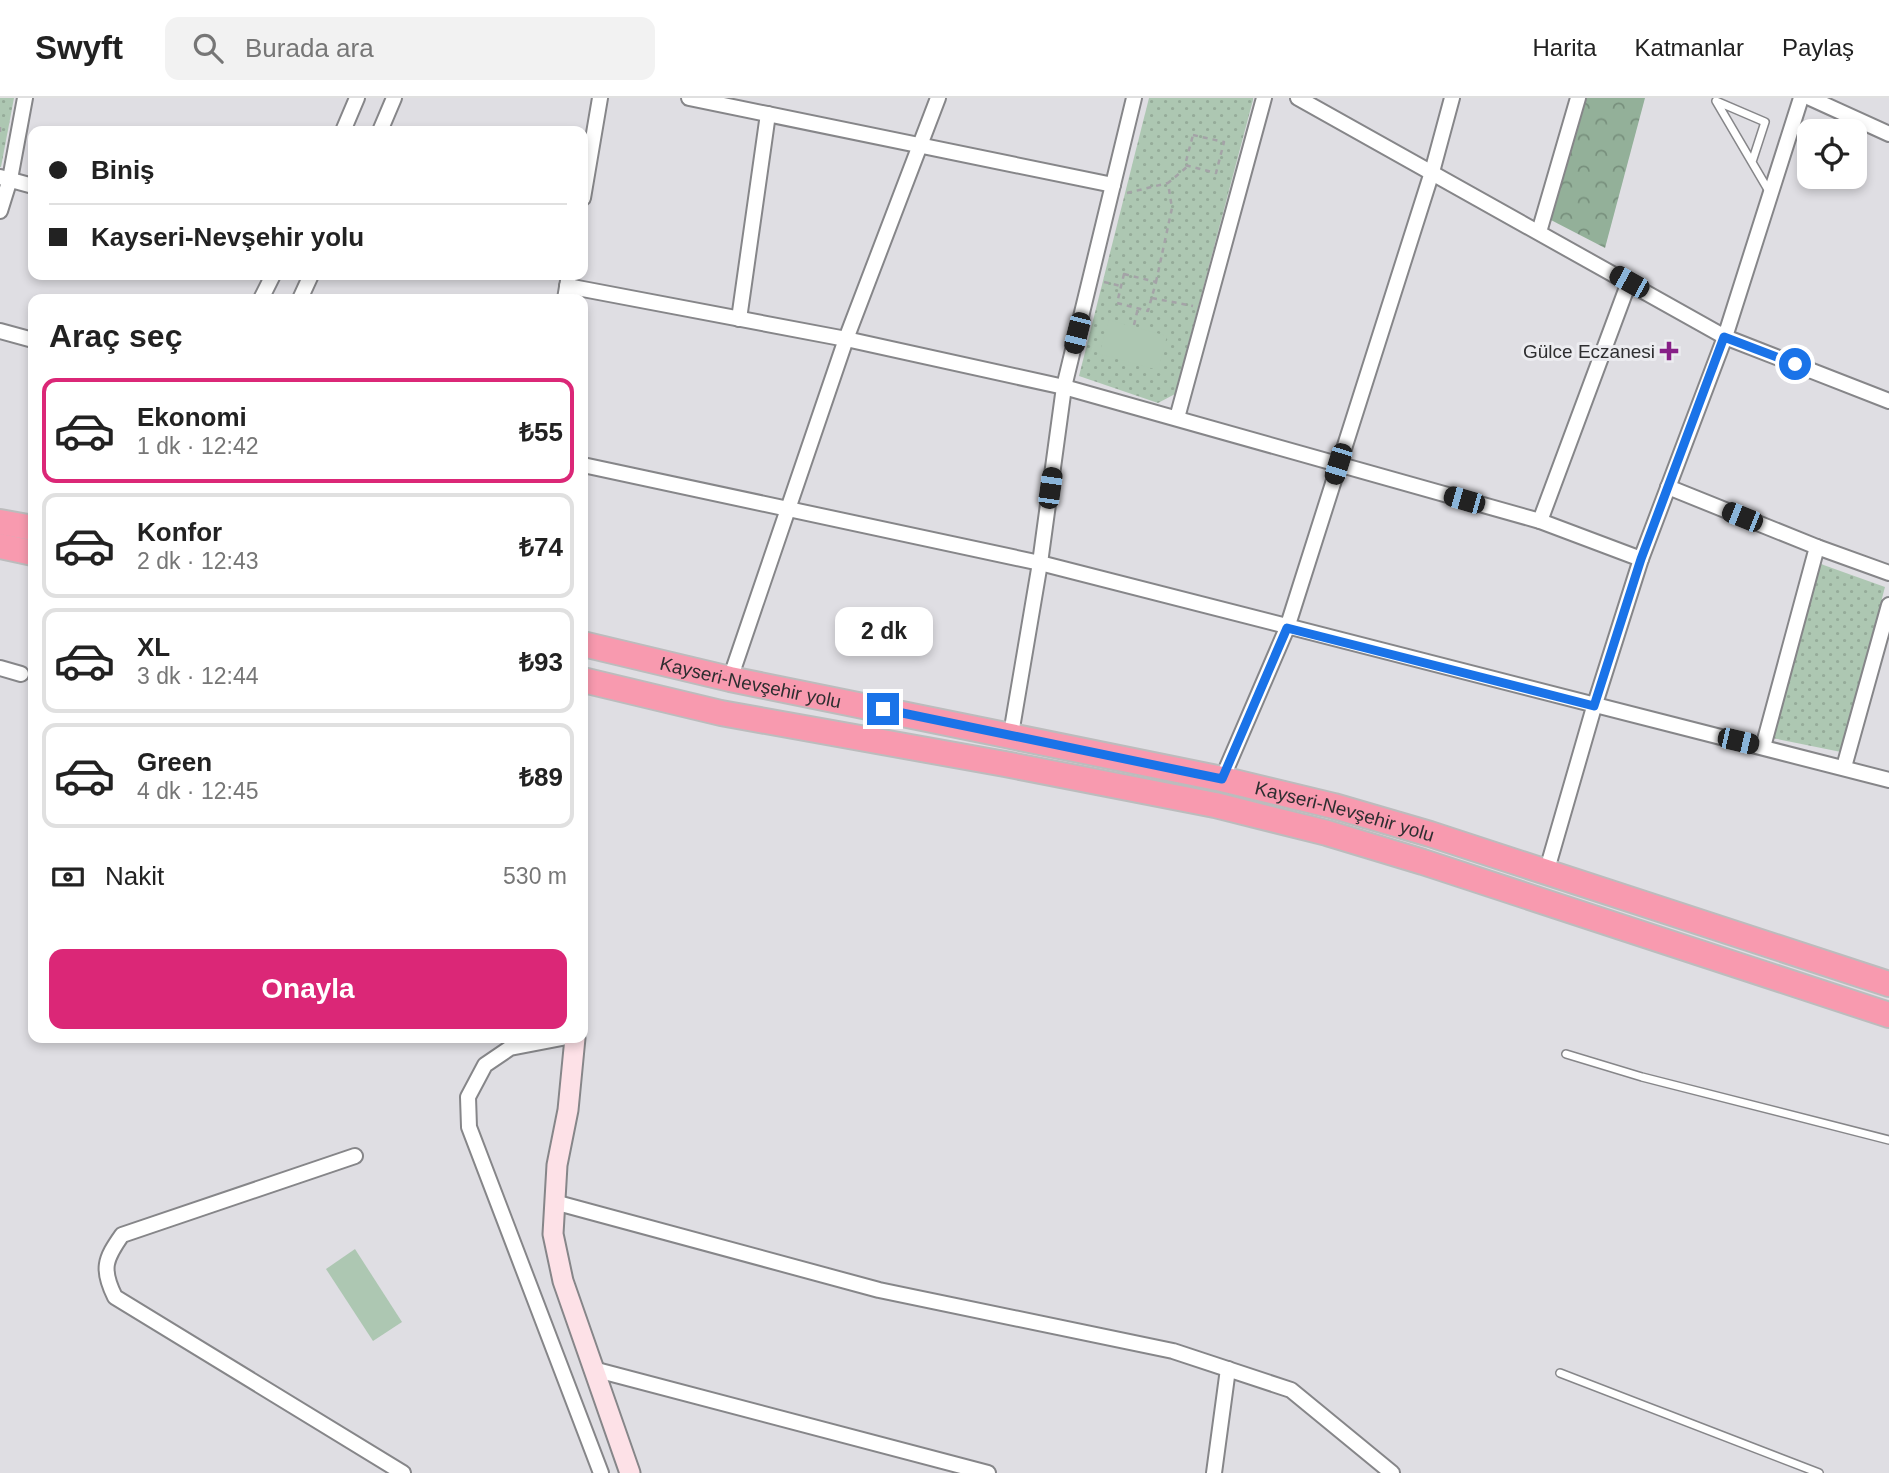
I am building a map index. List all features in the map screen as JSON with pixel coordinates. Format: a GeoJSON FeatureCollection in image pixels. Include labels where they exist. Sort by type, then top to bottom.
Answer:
{"type":"FeatureCollection","features":[{"type":"Feature","properties":{"kind":"highway"},"geometry":{"type":"LineString","coordinates":[[0,522],[28,527]]}},
{"type":"Feature","properties":{"kind":"highway"},"geometry":{"type":"LineString","coordinates":[[0,546],[28,552]]}},
{"type":"Feature","properties":{"kind":"highway","name":"Kayseri-Nevşehir yolu"},"geometry":{"type":"LineString","coordinates":[[588,646],[730,679],[1222,779],[1406,827],[1889,985]]}},
{"type":"Feature","properties":{"kind":"highway","name":"Kayseri-Nevşehir yolu"},"geometry":{"type":"LineString","coordinates":[[588,681],[721,713],[1215,805],[1327,833],[1889,1015]]}},
{"type":"Feature","properties":{"kind":"street"},"geometry":{"type":"LineString","coordinates":[[0,211],[5,178],[25,98]]}},
{"type":"Feature","properties":{"kind":"street"},"geometry":{"type":"LineString","coordinates":[[345,126],[357,98]]}},
{"type":"Feature","properties":{"kind":"street"},"geometry":{"type":"LineString","coordinates":[[382,126],[394,98]]}},
{"type":"Feature","properties":{"kind":"street"},"geometry":{"type":"LineString","coordinates":[[588,169],[600,98]]}},
{"type":"Feature","properties":{"kind":"street"},"geometry":{"type":"LineString","coordinates":[[689,98],[921,144],[1112,191]]}},
{"type":"Feature","properties":{"kind":"street"},"geometry":{"type":"LineString","coordinates":[[730,679],[846,339],[938,98]]}},
{"type":"Feature","properties":{"kind":"street"},"geometry":{"type":"LineString","coordinates":[[1010,734],[1040,563],[1064,387],[1134,98]]}},
{"type":"Feature","properties":{"kind":"street"},"geometry":{"type":"LineString","coordinates":[[1177,418],[1264,98]]}},
{"type":"Feature","properties":{"kind":"street"},"geometry":{"type":"LineString","coordinates":[[1298,98],[1724,337],[1889,401]]}},
{"type":"Feature","properties":{"kind":"street"},"geometry":{"type":"LineString","coordinates":[[1222,779],[1287,628],[1432,172],[1452,98]]}},
{"type":"Feature","properties":{"kind":"street"},"geometry":{"type":"LineString","coordinates":[[1539,232],[1578,98]]}},
{"type":"Feature","properties":{"kind":"street"},"geometry":{"type":"LineString","coordinates":[[1546,873],[1594,706],[1641,559],[1724,337],[1801,98]]}},
{"type":"Feature","properties":{"kind":"street"},"geometry":{"type":"LineString","coordinates":[[1810,98],[1889,134]]}},
{"type":"Feature","properties":{"kind":"street"},"geometry":{"type":"LineString","coordinates":[[739,319],[768,114]]}},
{"type":"Feature","properties":{"kind":"street"},"geometry":{"type":"LineString","coordinates":[[5,178],[28,185]]}},
{"type":"Feature","properties":{"kind":"street"},"geometry":{"type":"LineString","coordinates":[[1540,522],[1629,282]]}},
{"type":"Feature","properties":{"kind":"street"},"geometry":{"type":"LineString","coordinates":[[567,287],[846,339],[1064,387],[1540,522],[1641,559]]}},
{"type":"Feature","properties":{"kind":"street"},"geometry":{"type":"LineString","coordinates":[[0,331],[28,339]]}},
{"type":"Feature","properties":{"kind":"street"},"geometry":{"type":"LineString","coordinates":[[588,466],[1040,563],[1889,780]]}},
{"type":"Feature","properties":{"kind":"street"},"geometry":{"type":"LineString","coordinates":[[1668,487],[1889,573]]}},
{"type":"Feature","properties":{"kind":"street"},"geometry":{"type":"LineString","coordinates":[[1763,747],[1817,547]]}},
{"type":"Feature","properties":{"kind":"street"},"geometry":{"type":"LineString","coordinates":[[1844,767],[1889,605]]}},
{"type":"Feature","properties":{"kind":"street"},"geometry":{"type":"LineString","coordinates":[[0,668],[21,674]]}},
{"type":"Feature","properties":{"kind":"street"},"geometry":{"type":"LineString","coordinates":[[536,1043],[510,1048],[485,1065],[468,1097],[469,1127],[601,1473]]}},
{"type":"Feature","properties":{"kind":"street"},"geometry":{"type":"LineString","coordinates":[[575,1043],[568,1110],[557,1166],[553,1234],[556,1259],[630,1473]]}},
{"type":"Feature","properties":{"kind":"street"},"geometry":{"type":"LineString","coordinates":[[355,1156],[122,1235],[107,1256],[107,1280],[115,1297],[403,1473]]}},
{"type":"Feature","properties":{"kind":"street"},"geometry":{"type":"LineString","coordinates":[[554,1202],[879,1290],[1172,1351],[1228,1369],[1291,1390],[1392,1473]]}},
{"type":"Feature","properties":{"kind":"street"},"geometry":{"type":"LineString","coordinates":[[593,1369],[988,1473]]}},
{"type":"Feature","properties":{"kind":"street"},"geometry":{"type":"LineString","coordinates":[[1214,1473],[1228,1369]]}},
{"type":"Feature","properties":{"kind":"lane"},"geometry":{"type":"LineString","coordinates":[[1752,162],[1765,122],[1716,101],[1770,194]]}},
{"type":"Feature","properties":{"kind":"lane"},"geometry":{"type":"LineString","coordinates":[[1566,1054],[1642,1077],[1889,1140]]}},
{"type":"Feature","properties":{"kind":"lane"},"geometry":{"type":"LineString","coordinates":[[1560,1373],[1819,1473]]}},
{"type":"Feature","properties":{"kind":"path"},"geometry":{"type":"LineString","coordinates":[[1193,135],[1224,142],[1216,173],[1188,166],[1185,165],[1193,135]]}},
{"type":"Feature","properties":{"kind":"path"},"geometry":{"type":"LineString","coordinates":[[1112,191],[1168,183],[1188,166]]}},
{"type":"Feature","properties":{"kind":"path"},"geometry":{"type":"LineString","coordinates":[[1156,282],[1124,274],[1117,303],[1148,311],[1156,282],[1172,208],[1168,183]]}},
{"type":"Feature","properties":{"kind":"path"},"geometry":{"type":"LineString","coordinates":[[1152,298],[1206,309]]}},
{"type":"Feature","properties":{"kind":"path"},"geometry":{"type":"LineString","coordinates":[[1134,325],[1138,308]]}},
{"type":"Feature","properties":{"kind":"green space"},"geometry":{"type":"Polygon","coordinates":[[[0,98],[14,98],[1,167],[0,167],[0,98]]]}},
{"type":"Feature","properties":{"kind":"green space"},"geometry":{"type":"Polygon","coordinates":[[[1149,98],[1253,98],[1175,394],[1158,403],[1079,376],[1149,98]]]}},
{"type":"Feature","properties":{"kind":"green space"},"geometry":{"type":"Polygon","coordinates":[[[1583,98],[1645,98],[1605,248],[1549,219],[1583,98]]]}},
{"type":"Feature","properties":{"kind":"green space"},"geometry":{"type":"Polygon","coordinates":[[[1109,320],[1167,336],[1158,370],[1099,354],[1109,320]]]}},
{"type":"Feature","properties":{"kind":"green space"},"geometry":{"type":"Polygon","coordinates":[[[1818,563],[1885,587],[1841,752],[1772,738],[1818,563]]]}},
{"type":"Feature","properties":{"kind":"green space"},"geometry":{"type":"Polygon","coordinates":[[[355,1249],[402,1322],[373,1341],[326,1269],[355,1249]]]}},
{"type":"Feature","properties":{"kind":"place","name":"Gülce Eczanesi"},"geometry":{"type":"Point","coordinates":[1669,351]}},
{"type":"Feature","properties":{"kind":"route"},"geometry":{"type":"LineString","coordinates":[[883,709],[1222,779],[1287,628],[1594,706],[1641,559],[1724,337],[1795,364]]}}]}
